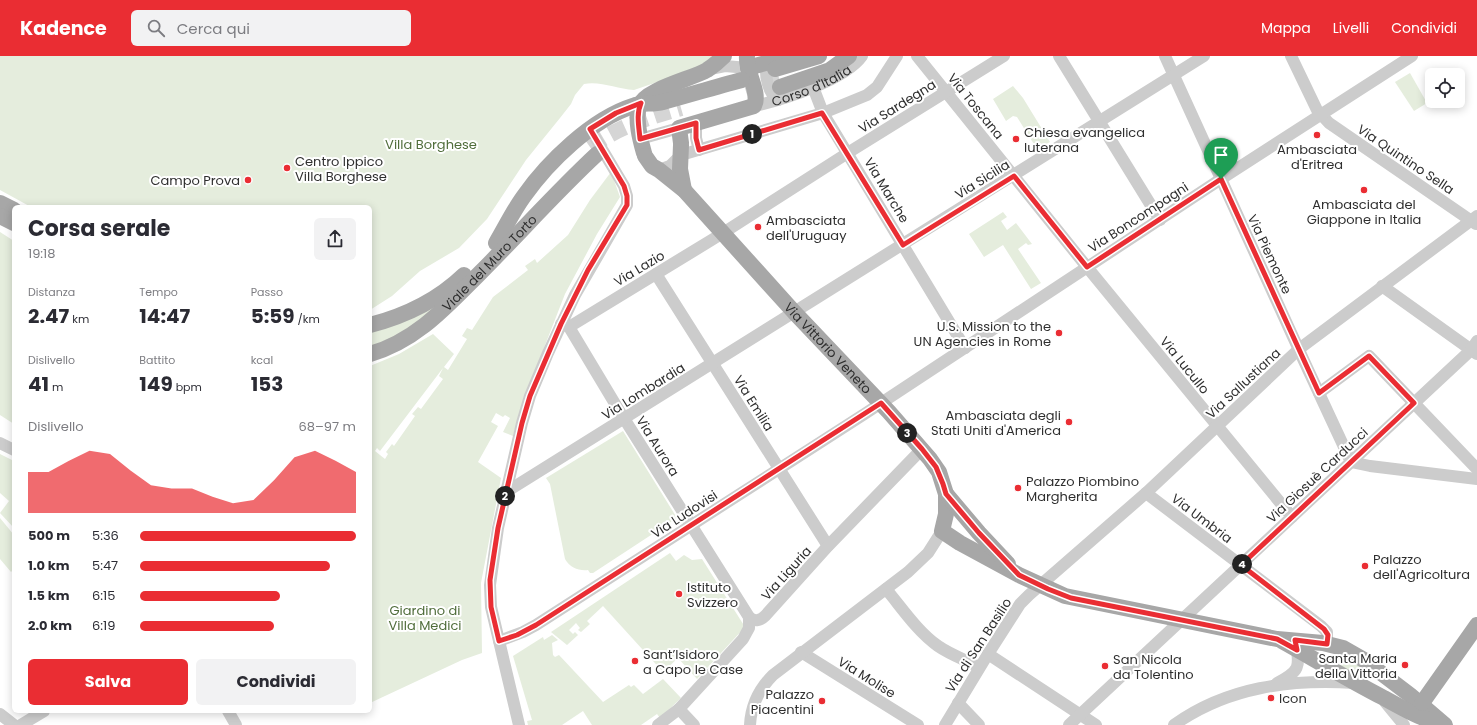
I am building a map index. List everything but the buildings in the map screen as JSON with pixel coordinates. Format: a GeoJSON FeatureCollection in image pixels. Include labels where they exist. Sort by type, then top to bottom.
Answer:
{"type":"FeatureCollection","features":[{"type":"Feature","properties":{"kind":"main road"},"geometry":{"type":"LineString","coordinates":[[707,70],[724,56]]}},
{"type":"Feature","properties":{"kind":"main road","name":"Corso d'Italia"},"geometry":{"type":"LineString","coordinates":[[776,79],[790,56]]}},
{"type":"Feature","properties":{"kind":"main road"},"geometry":{"type":"LineString","coordinates":[[776,79],[818,56]]}},
{"type":"Feature","properties":{"kind":"main road","name":"Corso d'Italia"},"geometry":{"type":"LineString","coordinates":[[776,79],[812,67],[832,56]]}},
{"type":"Feature","properties":{"kind":"main road","name":"Corso d'Italia"},"geometry":{"type":"LineString","coordinates":[[683,131],[747,82],[826,72],[849,56]]}},
{"type":"Feature","properties":{"kind":"main road","name":"Corso d'Italia"},"geometry":{"type":"LineString","coordinates":[[641,103],[658,91],[707,70]]}},
{"type":"Feature","properties":{"kind":"main road"},"geometry":{"type":"LineString","coordinates":[[499,247],[520,202],[535,182],[577,139],[590,129],[616,113],[641,103],[662,102],[747,82]]}},
{"type":"Feature","properties":{"kind":"main road","name":"Corso d'Italia"},"geometry":{"type":"LineString","coordinates":[[683,131],[747,82]]}},
{"type":"Feature","properties":{"kind":"main road"},"geometry":{"type":"LineString","coordinates":[[641,103],[638,119],[643,149]]}},
{"type":"Feature","properties":{"kind":"main road"},"geometry":{"type":"LineString","coordinates":[[683,131],[680,172],[684,190]]}},
{"type":"Feature","properties":{"kind":"main road","name":"Via Vittorio Veneto"},"geometry":{"type":"LineString","coordinates":[[643,149],[651,165],[684,190],[794,312],[881,403],[922,449],[939,472],[946,494],[946,514],[942,531]]}},
{"type":"Feature","properties":{"kind":"main road"},"geometry":{"type":"LineString","coordinates":[[499,247],[516,244],[525,238],[587,175],[598,153]]}},
{"type":"Feature","properties":{"kind":"main road"},"geometry":{"type":"LineString","coordinates":[[0,203],[12,209]]}},
{"type":"Feature","properties":{"kind":"main road"},"geometry":{"type":"LineString","coordinates":[[0,216],[12,222]]}},
{"type":"Feature","properties":{"kind":"main road","name":"Viale del Muro Torto"},"geometry":{"type":"LineString","coordinates":[[372,324],[405,314],[427,303],[440,295],[499,247]]}},
{"type":"Feature","properties":{"kind":"main road","name":"Viale del Muro Torto"},"geometry":{"type":"LineString","coordinates":[[372,353],[400,342],[421,329],[439,313],[499,247]]}},
{"type":"Feature","properties":{"kind":"main road"},"geometry":{"type":"LineString","coordinates":[[946,494],[979,533],[1019,575]]}},
{"type":"Feature","properties":{"kind":"main road"},"geometry":{"type":"LineString","coordinates":[[942,531],[960,543],[1019,575],[1071,598],[1277,639],[1296,645],[1326,666],[1355,683],[1423,718],[1445,725]]}},
{"type":"Feature","properties":{"kind":"main road"},"geometry":{"type":"LineString","coordinates":[[1422,704],[1477,625]]}},
{"type":"Feature","properties":{"kind":"main road"},"geometry":{"type":"LineString","coordinates":[[1296,645],[1331,645],[1348,650],[1364,660],[1422,704],[1445,725]]}},
{"type":"Feature","properties":{"kind":"main road"},"geometry":{"type":"LineString","coordinates":[[1326,666],[1331,645]]}},
{"type":"Feature","properties":{"kind":"street","name":"Corso d'Italia"},"geometry":{"type":"LineString","coordinates":[[707,70],[725,66],[747,82],[776,79],[813,87],[843,74],[852,68],[862,56]]}},
{"type":"Feature","properties":{"kind":"street"},"geometry":{"type":"LineString","coordinates":[[699,150],[822,113],[867,95],[877,87],[897,56]]}},
{"type":"Feature","properties":{"kind":"street","name":"Via Toscana"},"geometry":{"type":"LineString","coordinates":[[918,56],[1087,267]]}},
{"type":"Feature","properties":{"kind":"street","name":"Via Sardegna"},"geometry":{"type":"LineString","coordinates":[[723,233],[1004,56]]}},
{"type":"Feature","properties":{"kind":"street"},"geometry":{"type":"LineString","coordinates":[[1059,56],[1160,220]]}},
{"type":"Feature","properties":{"kind":"street","name":"Via Piemonte"},"geometry":{"type":"LineString","coordinates":[[1165,56],[1351,462]]}},
{"type":"Feature","properties":{"kind":"street","name":"Via Sicilia"},"geometry":{"type":"LineString","coordinates":[[794,312],[1204,56]]}},
{"type":"Feature","properties":{"kind":"street"},"geometry":{"type":"LineString","coordinates":[[1291,56],[1321,116]]}},
{"type":"Feature","properties":{"kind":"street","name":"Via Boncompagni"},"geometry":{"type":"LineString","coordinates":[[881,403],[1221,179],[1412,56]]}},
{"type":"Feature","properties":{"kind":"street","name":"Via Marche"},"geometry":{"type":"LineString","coordinates":[[813,87],[822,113],[848,153],[965,348]]}},
{"type":"Feature","properties":{"kind":"street","name":"Via Quintino Sella"},"geometry":{"type":"LineString","coordinates":[[1321,116],[1329,123],[1475,220]]}},
{"type":"Feature","properties":{"kind":"street"},"geometry":{"type":"LineString","coordinates":[[519,725],[491,607],[490,586],[494,555],[506,492],[522,423],[530,396],[565,325],[588,270],[627,205],[627,196],[624,186],[598,153],[590,129]]}},
{"type":"Feature","properties":{"kind":"street","name":"Corso d'Italia"},"geometry":{"type":"LineString","coordinates":[[643,149],[683,131]]}},
{"type":"Feature","properties":{"kind":"street"},"geometry":{"type":"LineString","coordinates":[[683,131],[699,150]]}},
{"type":"Feature","properties":{"kind":"street"},"geometry":{"type":"LineString","coordinates":[[683,131],[696,138],[699,150]]}},
{"type":"Feature","properties":{"kind":"street"},"geometry":{"type":"LineString","coordinates":[[659,170],[670,166],[683,131]]}},
{"type":"Feature","properties":{"kind":"street","name":"Via Sallustiana"},"geometry":{"type":"LineString","coordinates":[[1040,585],[1146,494],[1299,349],[1382,286],[1475,220]]}},
{"type":"Feature","properties":{"kind":"street","name":"Via Lazio"},"geometry":{"type":"LineString","coordinates":[[565,325],[656,274],[723,233]]}},
{"type":"Feature","properties":{"kind":"street","name":"Via Lucullo"},"geometry":{"type":"LineString","coordinates":[[1087,267],[1292,517]]}},
{"type":"Feature","properties":{"kind":"street","name":"Via Emilia"},"geometry":{"type":"LineString","coordinates":[[656,274],[828,546]]}},
{"type":"Feature","properties":{"kind":"street"},"geometry":{"type":"LineString","coordinates":[[1382,286],[1475,348]]}},
{"type":"Feature","properties":{"kind":"street","name":"Via Lombardia"},"geometry":{"type":"LineString","coordinates":[[506,492],[794,312]]}},
{"type":"Feature","properties":{"kind":"street","name":"Via Aurora"},"geometry":{"type":"LineString","coordinates":[[565,325],[749,617]]}},
{"type":"Feature","properties":{"kind":"street","name":"Via Giosuè Carducci"},"geometry":{"type":"LineString","coordinates":[[1069,725],[1414,403],[1475,348]]}},
{"type":"Feature","properties":{"kind":"street"},"geometry":{"type":"LineString","coordinates":[[1319,393],[1369,356],[1477,469]]}},
{"type":"Feature","properties":{"kind":"street","name":"Via Ludovisi"},"geometry":{"type":"LineString","coordinates":[[499,641],[517,635],[536,625],[881,403]]}},
{"type":"Feature","properties":{"kind":"street"},"geometry":{"type":"LineString","coordinates":[[0,443],[12,449]]}},
{"type":"Feature","properties":{"kind":"street","name":"Via Liguria"},"geometry":{"type":"LineString","coordinates":[[749,617],[756,620],[761,620],[828,546],[922,449]]}},
{"type":"Feature","properties":{"kind":"street"},"geometry":{"type":"LineString","coordinates":[[1351,462],[1374,467],[1477,479]]}},
{"type":"Feature","properties":{"kind":"street","name":"Via Umbria"},"geometry":{"type":"LineString","coordinates":[[1146,494],[1324,629],[1328,635],[1331,645]]}},
{"type":"Feature","properties":{"kind":"street","name":"Via Vittorio Veneto"},"geometry":{"type":"LineString","coordinates":[[750,725],[752,709],[763,687],[773,674],[908,572],[932,549],[942,531]]}},
{"type":"Feature","properties":{"kind":"street","name":"Via di San Basilio"},"geometry":{"type":"LineString","coordinates":[[945,725],[979,667],[1020,604],[1040,585]]}},
{"type":"Feature","properties":{"kind":"street"},"geometry":{"type":"LineString","coordinates":[[886,589],[915,624],[934,642],[952,654],[979,667]]}},
{"type":"Feature","properties":{"kind":"street","name":"Via Vittorio Veneto"},"geometry":{"type":"LineString","coordinates":[[820,638],[831,620],[865,595],[886,589]]}},
{"type":"Feature","properties":{"kind":"street"},"geometry":{"type":"LineString","coordinates":[[658,725],[680,709],[746,635],[749,628],[749,617]]}},
{"type":"Feature","properties":{"kind":"street"},"geometry":{"type":"LineString","coordinates":[[1273,685],[1286,678],[1296,669],[1299,662],[1296,645]]}},
{"type":"Feature","properties":{"kind":"street","name":"Via Molise"},"geometry":{"type":"LineString","coordinates":[[801,652],[918,725]]}},
{"type":"Feature","properties":{"kind":"street"},"geometry":{"type":"LineString","coordinates":[[988,654],[1096,725]]}},
{"type":"Feature","properties":{"kind":"street"},"geometry":{"type":"LineString","coordinates":[[1174,725],[1195,712],[1220,700],[1247,691],[1273,685],[1320,682],[1355,683]]}},
{"type":"Feature","properties":{"kind":"street"},"geometry":{"type":"LineString","coordinates":[[1380,696],[1404,725]]}},
{"type":"Feature","properties":{"kind":"street"},"geometry":{"type":"LineString","coordinates":[[958,703],[979,725]]}},
{"type":"Feature","properties":{"kind":"street"},"geometry":{"type":"LineString","coordinates":[[680,709],[694,725]]}},
{"type":"Feature","properties":{"kind":"street"},"geometry":{"type":"LineString","coordinates":[[11,722],[38,713]]}},
{"type":"Feature","properties":{"kind":"street"},"geometry":{"type":"LineString","coordinates":[[229,713],[236,725]]}},
{"type":"Feature","properties":{"kind":"green space","name":"Centro Ippico Villa Borghese"},"geometry":{"type":"Polygon","coordinates":[[[0,56],[720,56],[713,63],[634,90],[603,84],[584,84],[575,95],[571,104],[526,160],[487,219],[459,248],[420,271],[392,296],[372,309],[372,205],[27,205],[0,190],[0,56]]]}},
{"type":"Feature","properties":{"kind":"green space"},"geometry":{"type":"Polygon","coordinates":[[[1410,73],[1425,99],[1425,104],[1414,111],[1395,82],[1410,73]]]}},
{"type":"Feature","properties":{"kind":"green space"},"geometry":{"type":"Polygon","coordinates":[[[1013,86],[1023,98],[1050,142],[1037,149],[1017,117],[1013,116],[1006,121],[993,99],[1013,86]]]}},
{"type":"Feature","properties":{"kind":"green space","name":"Giardino di Villa Medici"},"geometry":{"type":"Polygon","coordinates":[[[611,172],[620,197],[597,234],[565,294],[522,404],[513,436],[503,432],[510,418],[505,415],[503,417],[496,413],[491,422],[498,426],[478,462],[501,478],[481,583],[482,653],[462,660],[372,702],[372,365],[399,354],[433,334],[454,354],[444,367],[448,370],[467,339],[462,336],[467,328],[472,330],[493,297],[528,270],[525,266],[535,259],[537,263],[568,235],[590,200],[611,172]],[[443,368],[380,451],[377,448],[375,451],[385,459],[388,454],[386,452],[392,444],[394,446],[415,416],[412,414],[418,407],[421,409],[443,379],[439,376],[443,368]]]}},
{"type":"Feature","properties":{"kind":"green space"},"geometry":{"type":"Polygon","coordinates":[[[1003,212],[1007,217],[1001,221],[1007,230],[1016,223],[1032,244],[1028,245],[1026,243],[1018,249],[1041,283],[1031,289],[1003,245],[984,257],[969,234],[1003,212]]]}},
{"type":"Feature","properties":{"kind":"green space"},"geometry":{"type":"Polygon","coordinates":[[[0,232],[12,240],[12,423],[0,415],[0,232]]]}},
{"type":"Feature","properties":{"kind":"green space"},"geometry":{"type":"Polygon","coordinates":[[[446,300],[411,330],[372,347],[372,329],[446,300]]]}},
{"type":"Feature","properties":{"kind":"green space"},"geometry":{"type":"Polygon","coordinates":[[[623,431],[677,518],[593,573],[590,573],[588,570],[581,570],[572,567],[565,559],[550,484],[546,478],[623,431]]]}},
{"type":"Feature","properties":{"kind":"green space"},"geometry":{"type":"Polygon","coordinates":[[[0,454],[12,460],[12,526],[0,513],[9,501],[0,493],[0,454]]]}},
{"type":"Feature","properties":{"kind":"green space"},"geometry":{"type":"Polygon","coordinates":[[[0,518],[12,533],[11,572],[0,559],[0,518]]]}},
{"type":"Feature","properties":{"kind":"green space"},"geometry":{"type":"Polygon","coordinates":[[[670,553],[676,561],[684,555],[692,560],[702,559],[745,627],[697,679],[678,658],[663,672],[603,606],[587,621],[590,624],[581,632],[578,630],[580,628],[576,623],[569,630],[573,634],[575,632],[578,635],[567,645],[551,632],[670,553]]]}},
{"type":"Feature","properties":{"kind":"green space"},"geometry":{"type":"Polygon","coordinates":[[[552,635],[558,640],[552,643],[553,655],[555,657],[559,655],[603,702],[629,685],[631,687],[634,685],[643,694],[663,679],[681,698],[660,718],[657,714],[641,725],[592,725],[583,711],[562,725],[528,725],[527,721],[532,720],[513,656],[543,637],[544,640],[552,635]]]}},
{"type":"Feature","properties":{"kind":"green space"},"geometry":{"type":"Polygon","coordinates":[[[1342,657],[1355,662],[1361,667],[1356,678],[1338,667],[1342,657]]]}},
{"type":"Feature","properties":{"kind":"tunnel"},"geometry":{"type":"LineString","coordinates":[[745,88],[779,78]]}},
{"type":"Feature","properties":{"kind":"tunnel"},"geometry":{"type":"LineString","coordinates":[[590,147],[623,128],[645,119],[681,108]]}},
{"type":"Feature","properties":{"kind":"place","name":"Ambasciata d'Eritrea"},"geometry":{"type":"Point","coordinates":[1317,135]}},
{"type":"Feature","properties":{"kind":"place","name":"Chiesa evangelica luterana"},"geometry":{"type":"Point","coordinates":[1016,139]}},
{"type":"Feature","properties":{"kind":"place","name":"Centro Ippico Villa Borghese"},"geometry":{"type":"Point","coordinates":[287,168]}},
{"type":"Feature","properties":{"kind":"place","name":"Campo Prova"},"geometry":{"type":"Point","coordinates":[248,180]}},
{"type":"Feature","properties":{"kind":"place","name":"Ambasciata del Giappone in Italia"},"geometry":{"type":"Point","coordinates":[1364,190]}},
{"type":"Feature","properties":{"kind":"place","name":"Ambasciata dell'Uruguay"},"geometry":{"type":"Point","coordinates":[758,227]}},
{"type":"Feature","properties":{"kind":"place","name":"U.S. Mission to the UN Agencies in Rome"},"geometry":{"type":"Point","coordinates":[1059,333]}},
{"type":"Feature","properties":{"kind":"place","name":"Ambasciata degli Stati Uniti d'America"},"geometry":{"type":"Point","coordinates":[1069,422]}},
{"type":"Feature","properties":{"kind":"place","name":"Palazzo Piombino Margherita"},"geometry":{"type":"Point","coordinates":[1018,488]}},
{"type":"Feature","properties":{"kind":"place","name":"Palazzo dell'Agricoltura"},"geometry":{"type":"Point","coordinates":[1365,566]}},
{"type":"Feature","properties":{"kind":"place","name":"Istituto Svizzero"},"geometry":{"type":"Point","coordinates":[679,594]}},
{"type":"Feature","properties":{"kind":"place","name":"Sant’Isidoro a Capo le Case"},"geometry":{"type":"Point","coordinates":[635,661]}},
{"type":"Feature","properties":{"kind":"place","name":"Santa Maria della Vittoria"},"geometry":{"type":"Point","coordinates":[1405,665]}},
{"type":"Feature","properties":{"kind":"place","name":"San Nicola da Tolentino"},"geometry":{"type":"Point","coordinates":[1105,666]}},
{"type":"Feature","properties":{"kind":"place","name":"Icon"},"geometry":{"type":"Point","coordinates":[1271,698]}},
{"type":"Feature","properties":{"kind":"place","name":"Palazzo Piacentini"},"geometry":{"type":"Point","coordinates":[822,701]}},
{"type":"Feature","properties":{"kind":"route"},"geometry":{"type":"LineString","coordinates":[[641,103],[638,119],[640,139],[696,123],[695,131],[699,150],[822,113],[903,245],[1014,176],[1087,267],[1221,179],[1319,393],[1369,356],[1414,403],[1241,565],[1324,629],[1328,635],[1327,644],[1295,640],[1297,650],[1277,639],[1065,596],[1019,575],[979,533],[946,494],[936,467],[881,403],[536,625],[517,635],[499,641],[491,607],[490,580],[498,528],[522,423],[530,396],[561,324],[588,270],[627,205],[627,196],[624,186],[590,129],[597,124],[616,113],[641,103]]}},
{"type":"Feature","properties":{"kind":"park label","name":"Villa Borghese"},"geometry":{"type":"Point","coordinates":[431,144]}}]}
